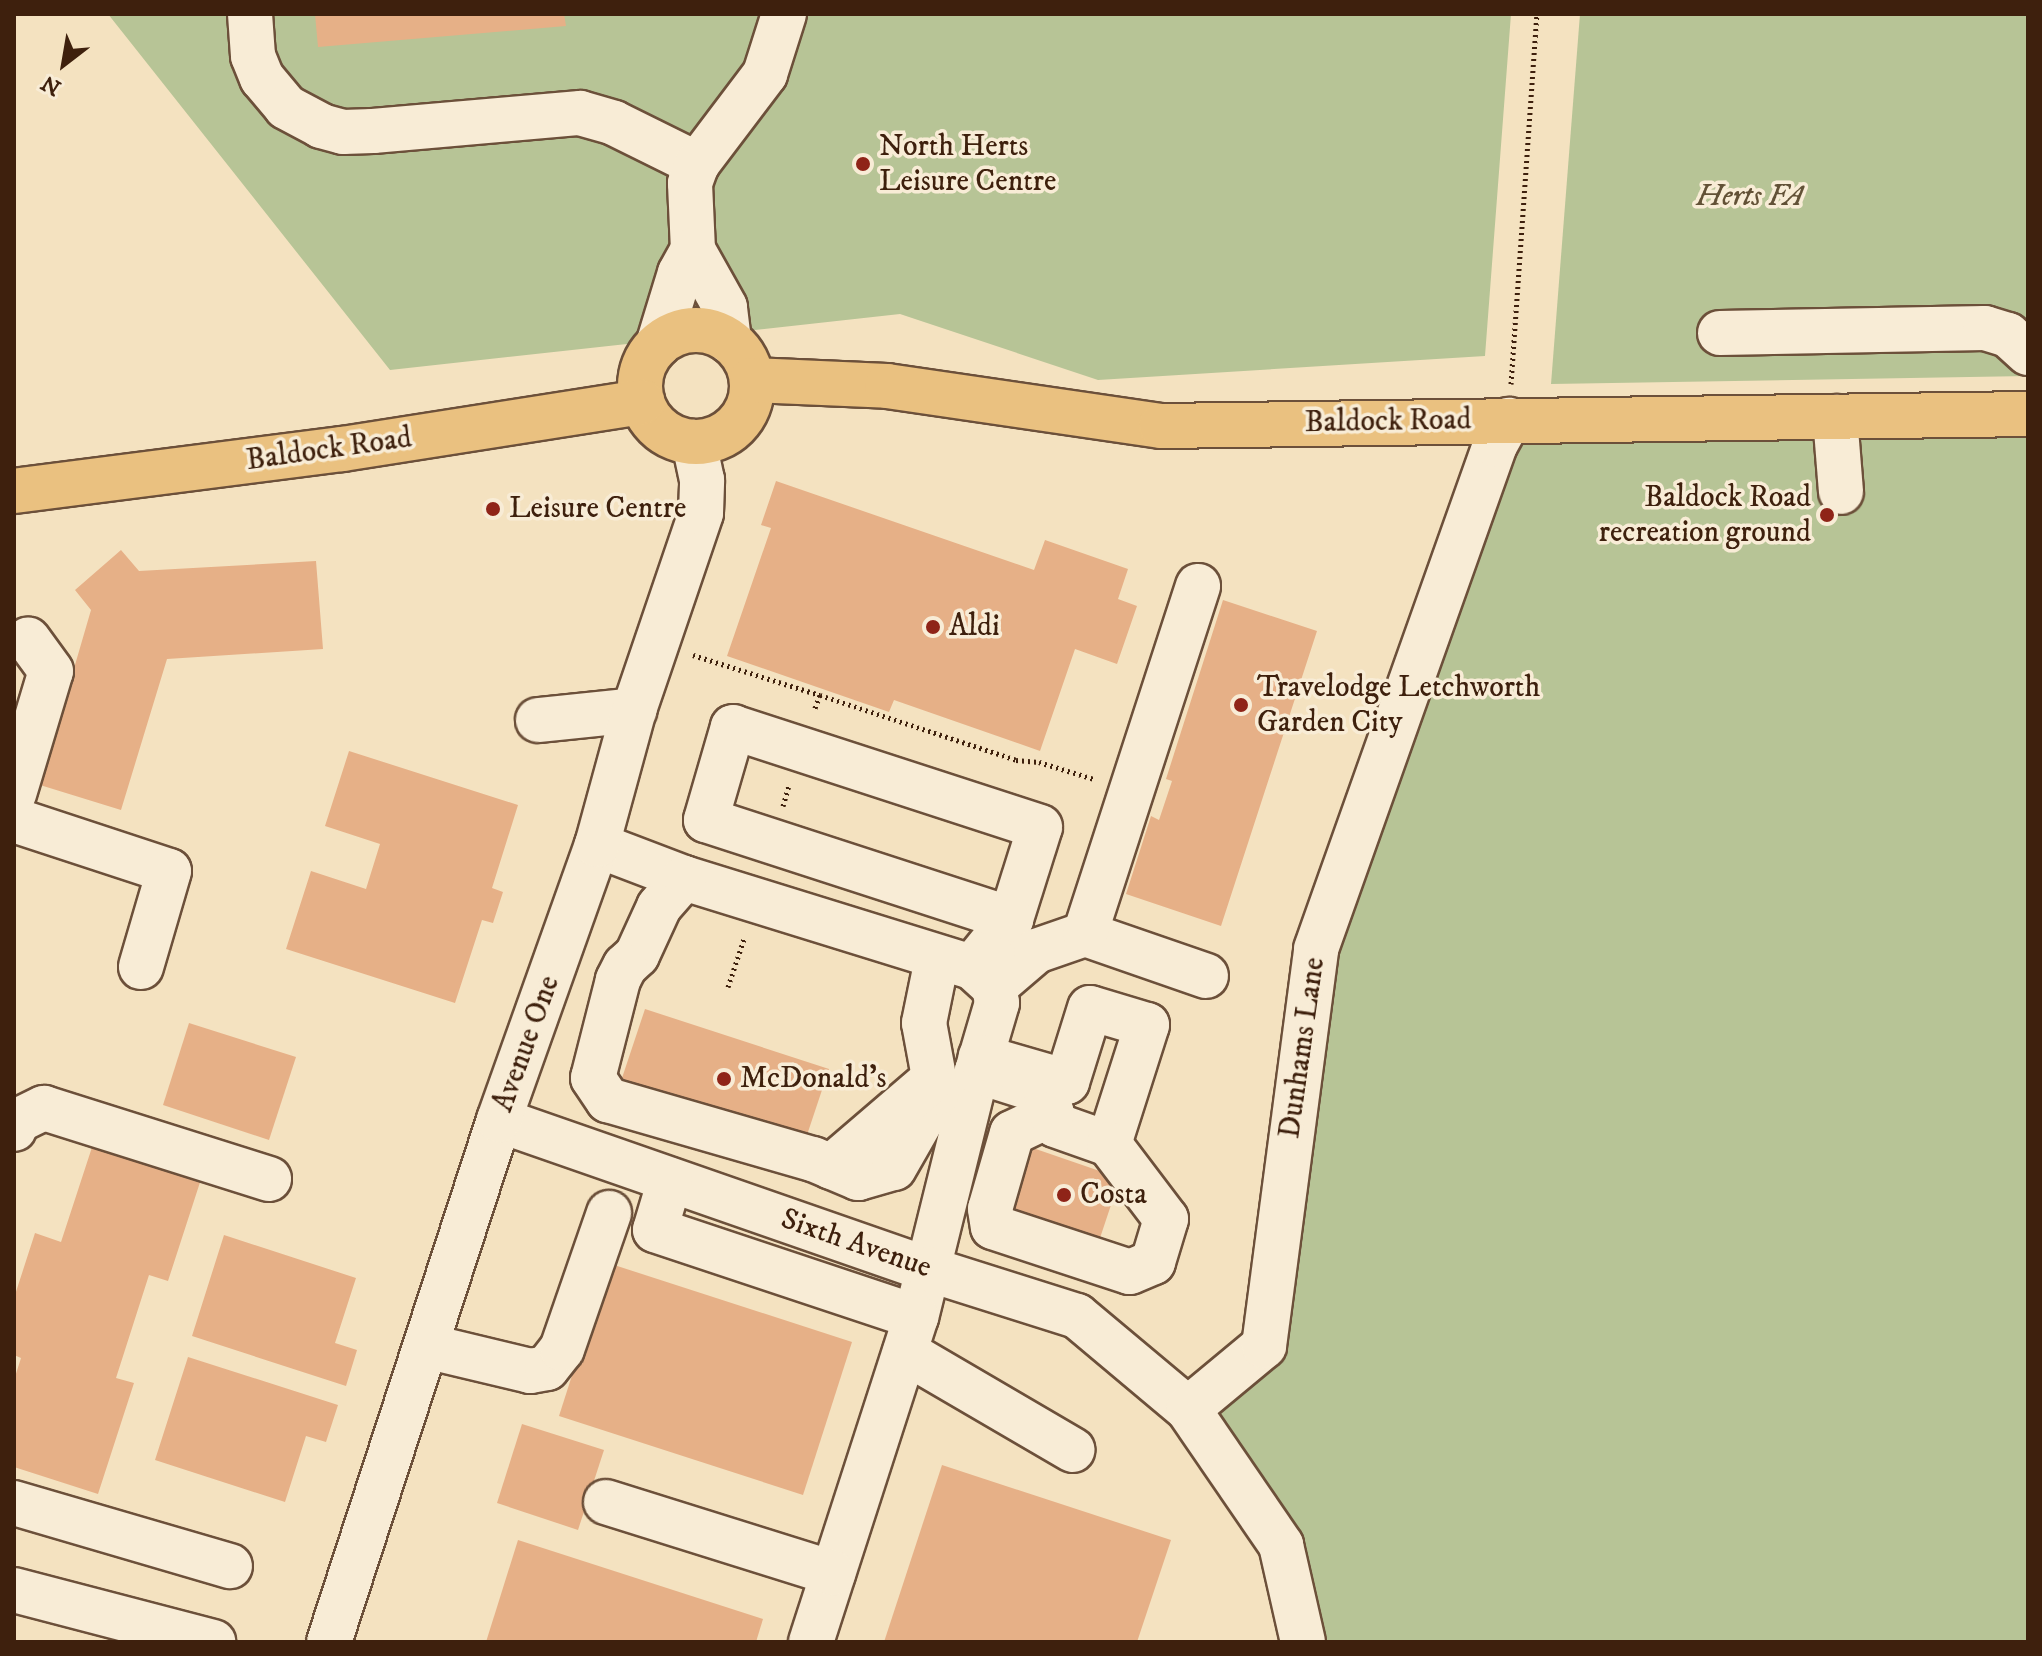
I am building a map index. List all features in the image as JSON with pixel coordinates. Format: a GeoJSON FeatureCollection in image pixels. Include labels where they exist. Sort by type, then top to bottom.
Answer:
{"type":"FeatureCollection","features":[{"type":"Feature","properties":{"kind":"main road"},"geometry":{"type":"LineString","coordinates":[[693,330],[712,332],[729,341],[748,365],[752,380],[751,399],[743,417],[730,431],[713,440],[694,442],[676,439],[662,430],[642,402],[643,371],[658,345],[675,334],[693,330]]}},
{"type":"Feature","properties":{"kind":"main road","name":"Baldock Road"},"geometry":{"type":"LineString","coordinates":[[752,380],[887,386],[1161,426],[2028,414]]}},
{"type":"Feature","properties":{"kind":"main road","name":"Baldock Road"},"geometry":{"type":"LineString","coordinates":[[14,491],[342,449],[642,402]]}},
{"type":"Feature","properties":{"kind":"street"},"geometry":{"type":"LineString","coordinates":[[250,14],[253,56],[262,78],[286,107],[321,126],[343,132],[373,131],[580,113],[614,123],[697,164]]}},
{"type":"Feature","properties":{"kind":"street"},"geometry":{"type":"LineString","coordinates":[[729,341],[725,307],[693,250],[690,183],[697,164],[765,74],[784,14]]}},
{"type":"Feature","properties":{"kind":"street"},"geometry":{"type":"LineString","coordinates":[[658,345],[680,273],[693,250]]}},
{"type":"Feature","properties":{"kind":"street"},"geometry":{"type":"LineString","coordinates":[[1720,333],[1985,328],[2008,335],[2028,353]]}},
{"type":"Feature","properties":{"kind":"street"},"geometry":{"type":"LineString","coordinates":[[1835,417],[1841,492]]}},
{"type":"Feature","properties":{"kind":"street","name":"Dunhams Lane"},"geometry":{"type":"LineString","coordinates":[[1188,1409],[1264,1346],[1316,949],[1495,445],[1509,420]]}},
{"type":"Feature","properties":{"kind":"street","name":"Avenue One"},"geometry":{"type":"LineString","coordinates":[[329,1642],[499,1120],[597,845],[634,710],[701,513],[702,480],[694,442]]}},
{"type":"Feature","properties":{"kind":"street"},"geometry":{"type":"LineString","coordinates":[[1085,934],[1198,586]]}},
{"type":"Feature","properties":{"kind":"street"},"geometry":{"type":"LineString","coordinates":[[14,794],[51,671],[28,639]]}},
{"type":"Feature","properties":{"kind":"street"},"geometry":{"type":"LineString","coordinates":[[538,720],[634,710]]}},
{"type":"Feature","properties":{"kind":"street"},"geometry":{"type":"LineString","coordinates":[[684,878],[659,907],[637,955],[625,966],[618,980],[593,1078],[608,1100],[831,1167],[934,1079],[924,1023],[1011,919],[1040,827],[733,727],[706,820],[1011,919]]}},
{"type":"Feature","properties":{"kind":"street"},"geometry":{"type":"LineString","coordinates":[[14,820],[169,871],[141,967]]}},
{"type":"Feature","properties":{"kind":"street"},"geometry":{"type":"LineString","coordinates":[[597,845],[684,878],[968,971],[997,1003],[911,1334],[811,1642]]}},
{"type":"Feature","properties":{"kind":"street"},"geometry":{"type":"LineString","coordinates":[[968,971],[1085,934],[1206,976]]}},
{"type":"Feature","properties":{"kind":"street"},"geometry":{"type":"LineString","coordinates":[[979,1064],[1067,1082],[1090,1008],[1147,1025],[1109,1144]]}},
{"type":"Feature","properties":{"kind":"street"},"geometry":{"type":"LineString","coordinates":[[979,1064],[1046,1093],[1052,1114],[1055,1125],[1109,1144],[1166,1219],[1153,1262],[1130,1272],[993,1227],[990,1209],[1012,1133],[1052,1114]]}},
{"type":"Feature","properties":{"kind":"street"},"geometry":{"type":"LineString","coordinates":[[14,1129],[17,1121],[44,1108],[269,1179]]}},
{"type":"Feature","properties":{"kind":"street","name":"Sixth Avenue"},"geometry":{"type":"LineString","coordinates":[[499,1120],[928,1269],[1077,1316],[1188,1409]]}},
{"type":"Feature","properties":{"kind":"street"},"geometry":{"type":"LineString","coordinates":[[670,1180],[655,1230],[911,1334],[1073,1450]]}},
{"type":"Feature","properties":{"kind":"street"},"geometry":{"type":"LineString","coordinates":[[426,1346],[530,1371],[547,1368],[562,1349],[609,1213]]}},
{"type":"Feature","properties":{"kind":"street"},"geometry":{"type":"LineString","coordinates":[[1188,1409],[1281,1545],[1303,1642]]}},
{"type":"Feature","properties":{"kind":"street"},"geometry":{"type":"LineString","coordinates":[[606,1502],[833,1573]]}},
{"type":"Feature","properties":{"kind":"street"},"geometry":{"type":"LineString","coordinates":[[14,1503],[230,1566]]}},
{"type":"Feature","properties":{"kind":"street"},"geometry":{"type":"LineString","coordinates":[[14,1590],[213,1642]]}},
{"type":"Feature","properties":{"kind":"path"},"geometry":{"type":"LineString","coordinates":[[1509,420],[1537,14]]}},
{"type":"Feature","properties":{"kind":"path"},"geometry":{"type":"LineString","coordinates":[[820,695],[1016,760],[1039,762],[1132,791]]}},
{"type":"Feature","properties":{"kind":"green space","name":"North Herts Leisure Centre"},"geometry":{"type":"Polygon","coordinates":[[[108,14],[1511,14],[1485,356],[1098,380],[900,314],[390,370],[108,14]]]}},
{"type":"Feature","properties":{"kind":"green space","name":"Herts FA"},"geometry":{"type":"Polygon","coordinates":[[[1580,14],[2028,14],[2028,376],[1551,384],[1580,14]]]}},
{"type":"Feature","properties":{"kind":"green space"},"geometry":{"type":"Polygon","coordinates":[[[2028,422],[2028,1642],[1303,1642],[1281,1545],[1188,1409],[1264,1346],[1316,949],[1495,445],[2028,422]]]}},
{"type":"Feature","properties":{"kind":"building"},"geometry":{"type":"Polygon","coordinates":[[[315,14],[564,14],[566,26],[318,47],[315,14]]]}},
{"type":"Feature","properties":{"kind":"building","name":"Aldi"},"geometry":{"type":"Polygon","coordinates":[[[776,481],[1034,570],[1045,540],[1128,569],[1118,599],[1137,606],[1117,664],[1075,649],[1040,751],[894,700],[889,712],[727,656],[771,528],[761,525],[776,481]]]}},
{"type":"Feature","properties":{"kind":"building"},"geometry":{"type":"Polygon","coordinates":[[[121,550],[139,571],[316,561],[323,649],[167,659],[121,810],[40,785],[91,610],[75,590],[121,550]]]}},
{"type":"Feature","properties":{"kind":"building","name":"Travelodge Letchworth Garden City"},"geometry":{"type":"Polygon","coordinates":[[[1223,600],[1317,631],[1221,926],[1126,894],[1151,816],[1159,820],[1172,781],[1166,779],[1223,600]]]}},
{"type":"Feature","properties":{"kind":"building"},"geometry":{"type":"Polygon","coordinates":[[[349,751],[518,805],[492,888],[503,892],[493,923],[482,920],[455,1003],[286,949],[311,871],[366,889],[380,844],[325,826],[349,751]]]}},
{"type":"Feature","properties":{"kind":"building","name":"McDonald's"},"geometry":{"type":"Polygon","coordinates":[[[645,1009],[829,1069],[802,1150],[618,1090],[645,1009]]]}},
{"type":"Feature","properties":{"kind":"building"},"geometry":{"type":"Polygon","coordinates":[[[189,1023],[296,1057],[269,1140],[163,1105],[189,1023]]]}},
{"type":"Feature","properties":{"kind":"building"},"geometry":{"type":"Polygon","coordinates":[[[96,1135],[204,1170],[168,1281],[149,1275],[116,1378],[134,1383],[98,1494],[14,1467],[14,1380],[21,1358],[14,1355],[14,1298],[35,1233],[61,1242],[96,1135]]]}},
{"type":"Feature","properties":{"kind":"building","name":"Costa"},"geometry":{"type":"Polygon","coordinates":[[[1030,1147],[1120,1178],[1099,1241],[1008,1211],[1030,1147]]]}},
{"type":"Feature","properties":{"kind":"building"},"geometry":{"type":"Polygon","coordinates":[[[224,1235],[356,1278],[335,1343],[357,1350],[346,1386],[192,1336],[224,1235]]]}},
{"type":"Feature","properties":{"kind":"building"},"geometry":{"type":"Polygon","coordinates":[[[608,1263],[852,1342],[803,1495],[559,1416],[608,1263]]]}},
{"type":"Feature","properties":{"kind":"building"},"geometry":{"type":"Polygon","coordinates":[[[188,1357],[338,1405],[326,1442],[306,1436],[285,1502],[155,1460],[188,1357]]]}},
{"type":"Feature","properties":{"kind":"building"},"geometry":{"type":"Polygon","coordinates":[[[522,1424],[604,1450],[578,1530],[497,1503],[522,1424]]]}},
{"type":"Feature","properties":{"kind":"building"},"geometry":{"type":"Polygon","coordinates":[[[942,1465],[1171,1540],[1137,1642],[884,1642],[942,1465]]]}},
{"type":"Feature","properties":{"kind":"building"},"geometry":{"type":"Polygon","coordinates":[[[518,1540],[763,1619],[756,1642],[486,1642],[518,1540]]]}},
{"type":"Feature","properties":{"kind":"place","name":"North Herts Leisure Centre"},"geometry":{"type":"Point","coordinates":[863,164]}},
{"type":"Feature","properties":{"kind":"place","name":"Leisure Centre"},"geometry":{"type":"Point","coordinates":[493,509]}},
{"type":"Feature","properties":{"kind":"place","name":"Baldock Road recreation ground"},"geometry":{"type":"Point","coordinates":[1827,515]}},
{"type":"Feature","properties":{"kind":"place","name":"Aldi"},"geometry":{"type":"Point","coordinates":[933,627]}},
{"type":"Feature","properties":{"kind":"place","name":"Travelodge Letchworth Garden City"},"geometry":{"type":"Point","coordinates":[1241,705]}},
{"type":"Feature","properties":{"kind":"place","name":"McDonald's"},"geometry":{"type":"Point","coordinates":[724,1079]}},
{"type":"Feature","properties":{"kind":"place","name":"Costa"},"geometry":{"type":"Point","coordinates":[1064,1195]}}]}
